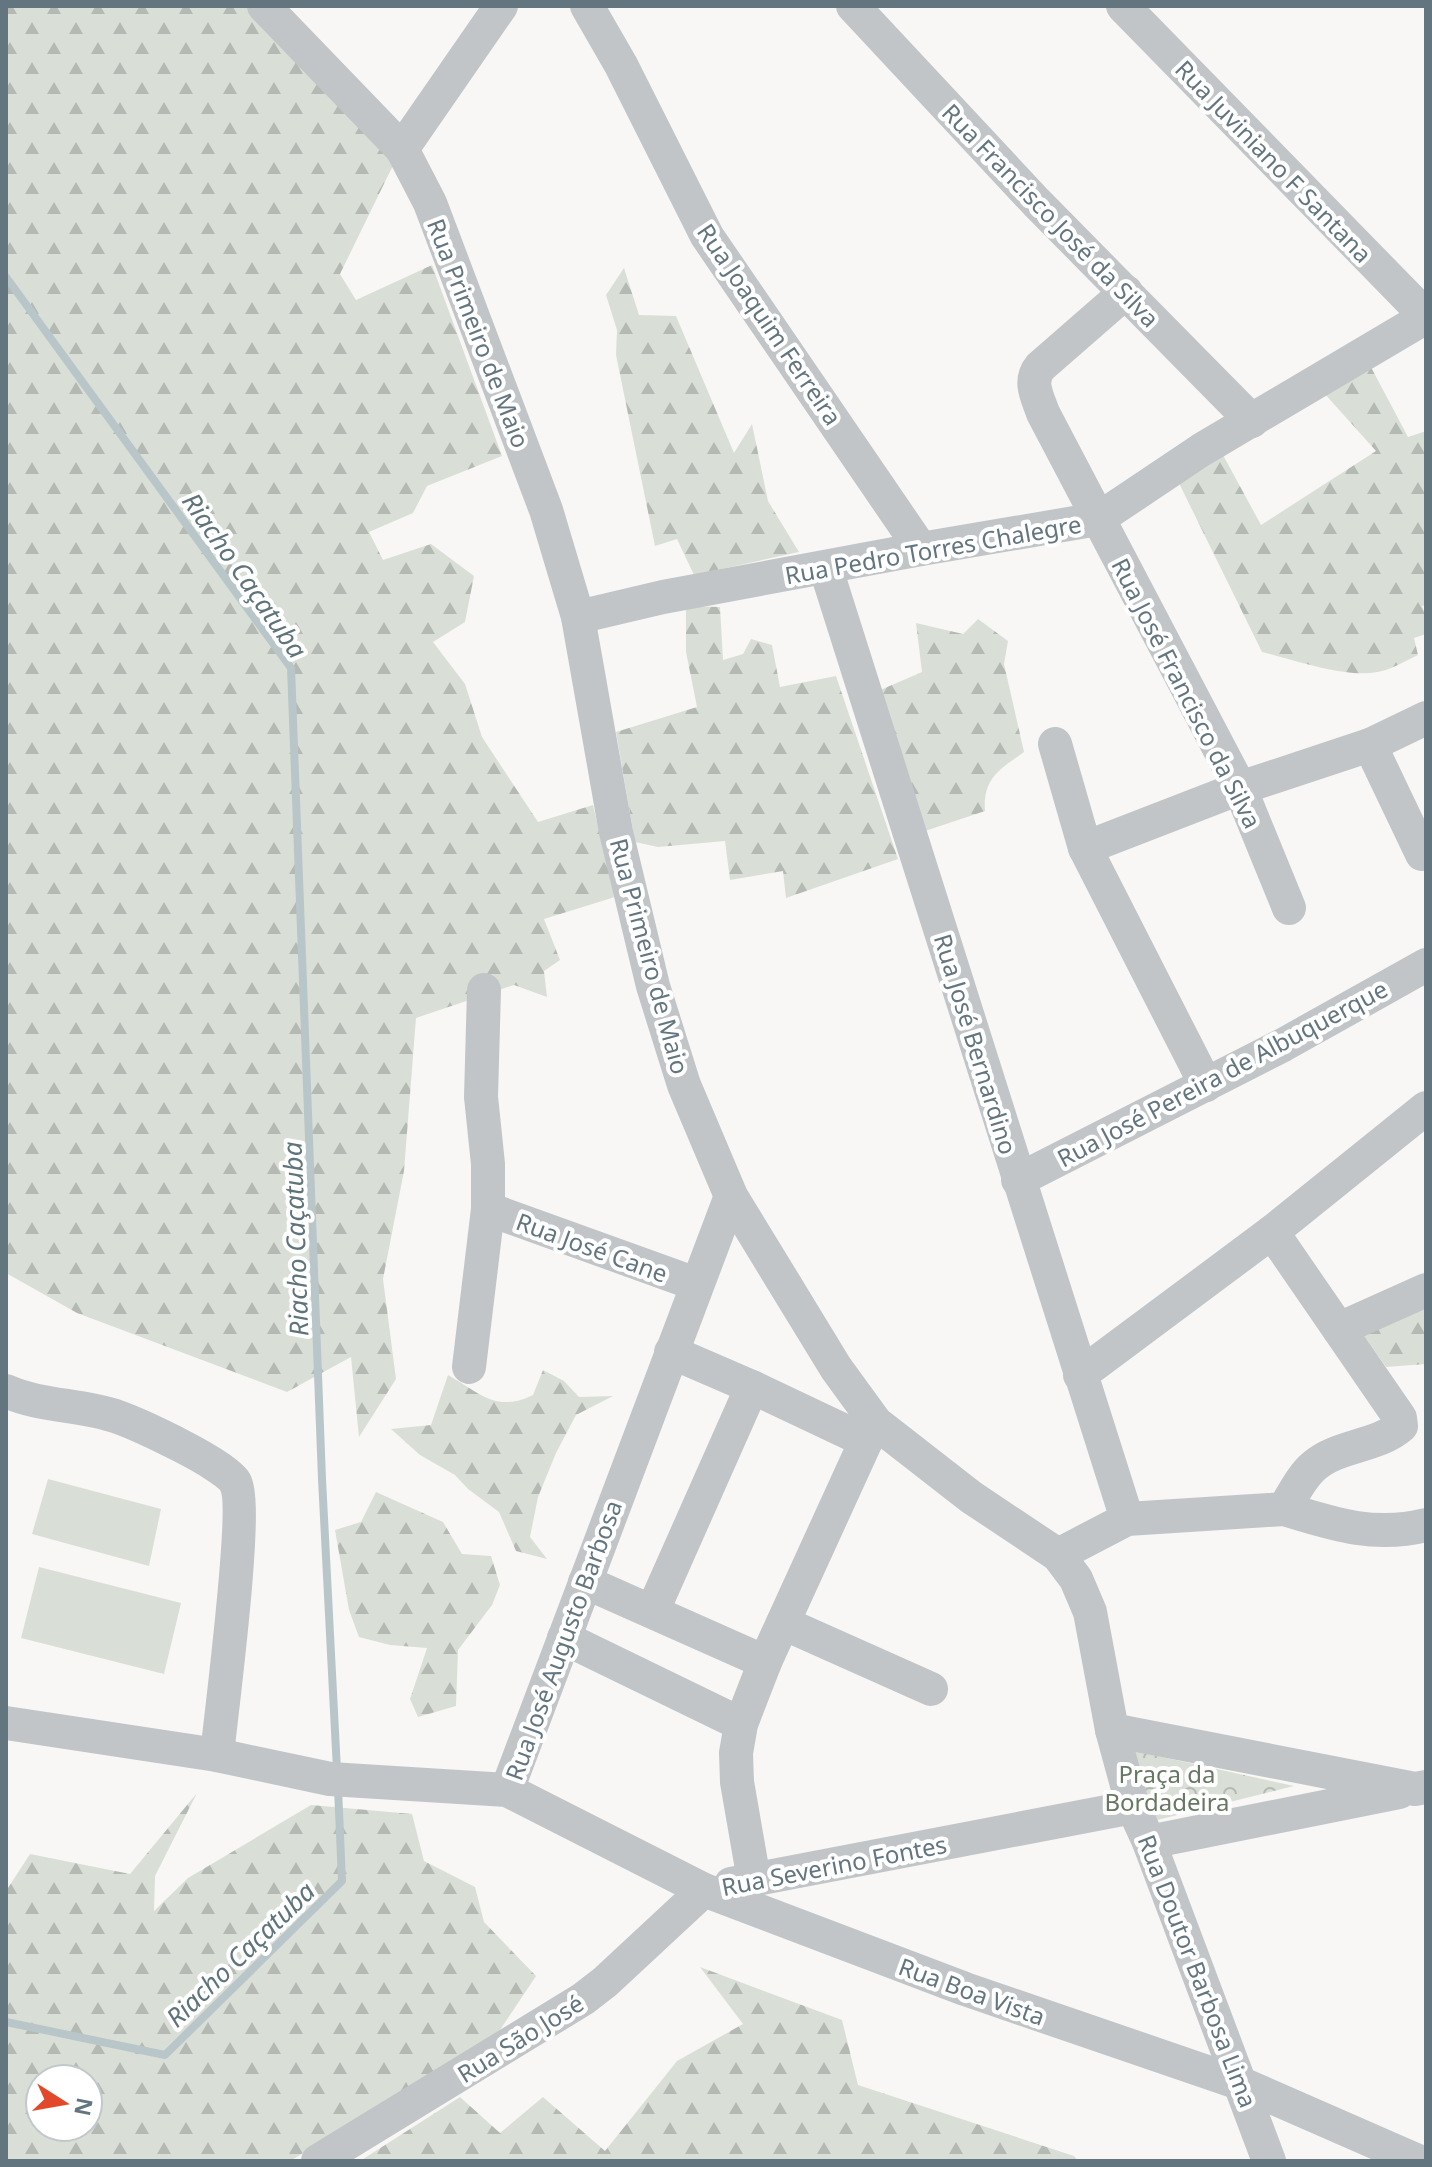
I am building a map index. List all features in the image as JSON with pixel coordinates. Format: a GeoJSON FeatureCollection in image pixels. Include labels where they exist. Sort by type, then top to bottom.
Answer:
{"type":"FeatureCollection","features":[{"type":"Feature","properties":{"kind":"street","name":"Rua Primeiro de Maio"},"geometry":{"type":"LineString","coordinates":[[264,6],[402,149],[430,203],[546,510],[578,617],[616,832],[653,986],[684,1085],[731,1196],[836,1368],[871,1432],[1058,1555]]}},
{"type":"Feature","properties":{"kind":"street"},"geometry":{"type":"LineString","coordinates":[[402,149],[501,6]]}},
{"type":"Feature","properties":{"kind":"street","name":"Rua Joaquim Ferreira"},"geometry":{"type":"LineString","coordinates":[[587,6],[621,65],[707,236],[921,549]]}},
{"type":"Feature","properties":{"kind":"street","name":"Rua Francisco José da Silva"},"geometry":{"type":"LineString","coordinates":[[853,6],[1036,202],[1252,421]]}},
{"type":"Feature","properties":{"kind":"street","name":"Rua Juviniano F Santana"},"geometry":{"type":"LineString","coordinates":[[1123,6],[1426,317]]}},
{"type":"Feature","properties":{"kind":"street","name":"Rua José Francisco da Silva"},"geometry":{"type":"LineString","coordinates":[[1126,292],[1040,367],[1033,380],[1043,413],[1240,788],[1289,908]]}},
{"type":"Feature","properties":{"kind":"street","name":"Rua Pedro Torres Chalegre"},"geometry":{"type":"LineString","coordinates":[[578,617],[663,597],[1098,519],[1201,450],[1426,317]]}},
{"type":"Feature","properties":{"kind":"street","name":"Rua José Bernardino"},"geometry":{"type":"LineString","coordinates":[[826,569],[1127,1519]]}},
{"type":"Feature","properties":{"kind":"street"},"geometry":{"type":"LineString","coordinates":[[1085,848],[1240,788],[1370,745],[1426,718]]}},
{"type":"Feature","properties":{"kind":"street"},"geometry":{"type":"LineString","coordinates":[[1055,744],[1085,848],[1206,1085]]}},
{"type":"Feature","properties":{"kind":"street"},"geometry":{"type":"LineString","coordinates":[[1370,745],[1422,854]]}},
{"type":"Feature","properties":{"kind":"street","name":"Rua José Pereira de Albuquerque"},"geometry":{"type":"LineString","coordinates":[[1018,1180],[1206,1085],[1426,965]]}},
{"type":"Feature","properties":{"kind":"street"},"geometry":{"type":"LineString","coordinates":[[469,1367],[488,1209],[488,1164],[481,1097],[484,990]]}},
{"type":"Feature","properties":{"kind":"street"},"geometry":{"type":"LineString","coordinates":[[1080,1375],[1272,1232],[1426,1108]]}},
{"type":"Feature","properties":{"kind":"street","name":"Rua José Augusto Barbosa"},"geometry":{"type":"LineString","coordinates":[[6,1723],[217,1755],[330,1779],[507,1790],[731,1196]]}},
{"type":"Feature","properties":{"kind":"street","name":"Rua José Cane"},"geometry":{"type":"LineString","coordinates":[[488,1209],[696,1284]]}},
{"type":"Feature","properties":{"kind":"street"},"geometry":{"type":"LineString","coordinates":[[1272,1232],[1400,1418],[1401,1426],[1396,1431],[1327,1457],[1314,1466],[1284,1509]]}},
{"type":"Feature","properties":{"kind":"street"},"geometry":{"type":"LineString","coordinates":[[1339,1329],[1426,1290]]}},
{"type":"Feature","properties":{"kind":"street"},"geometry":{"type":"LineString","coordinates":[[671,1352],[752,1387],[871,1432],[765,1662],[741,1724],[736,1753],[737,1782],[754,1880]]}},
{"type":"Feature","properties":{"kind":"street"},"geometry":{"type":"LineString","coordinates":[[653,1610],[752,1387]]}},
{"type":"Feature","properties":{"kind":"street"},"geometry":{"type":"LineString","coordinates":[[6,1391],[32,1401],[88,1408],[120,1418],[209,1462],[234,1480],[239,1489],[238,1546],[217,1755]]}},
{"type":"Feature","properties":{"kind":"street"},"geometry":{"type":"LineString","coordinates":[[1058,1555],[1127,1519],[1284,1509],[1346,1528],[1381,1530],[1426,1525]]}},
{"type":"Feature","properties":{"kind":"street","name":"Rua Doutor Barbosa Lima"},"geometry":{"type":"LineString","coordinates":[[1058,1555],[1085,1595],[1112,1730],[1133,1807],[1242,2084],[1269,2161]]}},
{"type":"Feature","properties":{"kind":"street"},"geometry":{"type":"LineString","coordinates":[[585,1582],[765,1662]]}},
{"type":"Feature","properties":{"kind":"street"},"geometry":{"type":"LineString","coordinates":[[783,1623],[931,1689]]}},
{"type":"Feature","properties":{"kind":"street"},"geometry":{"type":"LineString","coordinates":[[564,1638],[741,1724]]}},
{"type":"Feature","properties":{"kind":"street"},"geometry":{"type":"LineString","coordinates":[[1112,1730],[1421,1788]]}},
{"type":"Feature","properties":{"kind":"street"},"geometry":{"type":"LineString","coordinates":[[1149,1842],[1421,1788]]}},
{"type":"Feature","properties":{"kind":"street","name":"Rua Severino Fontes"},"geometry":{"type":"LineString","coordinates":[[507,1790],[704,1890],[1133,1807]]}},
{"type":"Feature","properties":{"kind":"street","name":"Rua Boa Vista"},"geometry":{"type":"LineString","coordinates":[[704,1890],[965,1989],[1242,2084],[1413,2152]]}},
{"type":"Feature","properties":{"kind":"street","name":"Rua São José"},"geometry":{"type":"LineString","coordinates":[[323,2159],[583,1999],[704,1890]]}},
{"type":"Feature","properties":{"kind":"green space"},"geometry":{"type":"Polygon","coordinates":[[[6,6],[256,6],[403,145],[340,274],[356,300],[432,265],[502,456],[427,486],[413,513],[369,532],[383,560],[431,544],[474,576],[465,622],[433,642],[465,684],[482,737],[538,822],[593,805],[615,897],[544,919],[560,960],[544,971],[547,997],[514,985],[416,1018],[404,1171],[383,1279],[396,1379],[359,1437],[351,1357],[287,1392],[77,1313],[6,1273],[6,6]]]}},
{"type":"Feature","properties":{"kind":"green space"},"geometry":{"type":"Polygon","coordinates":[[[624,268],[639,315],[676,316],[734,453],[752,424],[768,501],[799,552],[694,575],[677,539],[655,546],[616,355],[617,330],[606,295],[624,268]]]}},
{"type":"Feature","properties":{"kind":"green space"},"geometry":{"type":"Polygon","coordinates":[[[1364,354],[1408,437],[1426,431],[1426,605],[1422,606],[1426,616],[1426,634],[1414,638],[1418,655],[1387,670],[1354,673],[1262,652],[1173,471],[1217,444],[1261,525],[1376,451],[1315,383],[1364,354]]]}},
{"type":"Feature","properties":{"kind":"green space"},"geometry":{"type":"Polygon","coordinates":[[[686,606],[720,607],[723,660],[743,654],[751,639],[772,645],[780,687],[836,676],[898,859],[786,898],[783,871],[730,880],[725,841],[658,847],[635,842],[616,732],[697,707],[686,652],[686,606]]]}},
{"type":"Feature","properties":{"kind":"green space"},"geometry":{"type":"Polygon","coordinates":[[[978,619],[1008,641],[1004,664],[1024,752],[994,776],[987,790],[985,811],[922,832],[878,691],[922,672],[916,623],[963,634],[978,619]]]}},
{"type":"Feature","properties":{"kind":"green space"},"geometry":{"type":"Polygon","coordinates":[[[1426,1297],[1426,1364],[1386,1367],[1357,1326],[1426,1297]]]}},
{"type":"Feature","properties":{"kind":"green space"},"geometry":{"type":"Polygon","coordinates":[[[543,1370],[564,1381],[579,1397],[613,1396],[576,1415],[538,1497],[530,1537],[547,1559],[516,1551],[499,1512],[455,1475],[420,1455],[391,1429],[431,1425],[448,1375],[479,1394],[509,1402],[533,1395],[543,1370]]]}},
{"type":"Feature","properties":{"kind":"green space"},"geometry":{"type":"Polygon","coordinates":[[[48,1479],[161,1509],[149,1566],[32,1534],[48,1479]]]}},
{"type":"Feature","properties":{"kind":"green space"},"geometry":{"type":"Polygon","coordinates":[[[376,1492],[443,1522],[462,1554],[491,1556],[500,1585],[492,1605],[458,1650],[456,1706],[418,1717],[410,1699],[427,1648],[390,1645],[359,1637],[349,1610],[335,1530],[361,1522],[376,1492]]]}},
{"type":"Feature","properties":{"kind":"green space"},"geometry":{"type":"Polygon","coordinates":[[[39,1567],[181,1603],[164,1674],[21,1638],[39,1567]]]}},
{"type":"Feature","properties":{"kind":"green space","name":"Praça da Bordadeira"},"geometry":{"type":"Polygon","coordinates":[[[1126,1749],[1294,1786],[1149,1822],[1126,1749]]]}},
{"type":"Feature","properties":{"kind":"green space"},"geometry":{"type":"Polygon","coordinates":[[[197,1793],[155,1876],[154,1911],[188,1878],[311,1805],[412,1814],[424,1861],[475,1887],[484,1922],[536,1976],[494,2039],[290,2161],[6,2161],[6,1891],[30,1854],[130,1874],[197,1793]]]}},
{"type":"Feature","properties":{"kind":"green space"},"geometry":{"type":"Polygon","coordinates":[[[700,1967],[842,2020],[858,2085],[1074,2156],[1078,2161],[360,2161],[460,2097],[500,2133],[543,2097],[605,2151],[677,2061],[743,2024],[700,1967]]]}},
{"type":"Feature","properties":{"kind":"waterway","name":"Riacho Caçatuba"},"geometry":{"type":"LineString","coordinates":[[6,277],[291,668],[322,1479],[337,1770]]}},
{"type":"Feature","properties":{"kind":"waterway","name":"Riacho Caçatuba"},"geometry":{"type":"LineString","coordinates":[[6,2022],[165,2055],[342,1881],[338,1788]]}}]}
